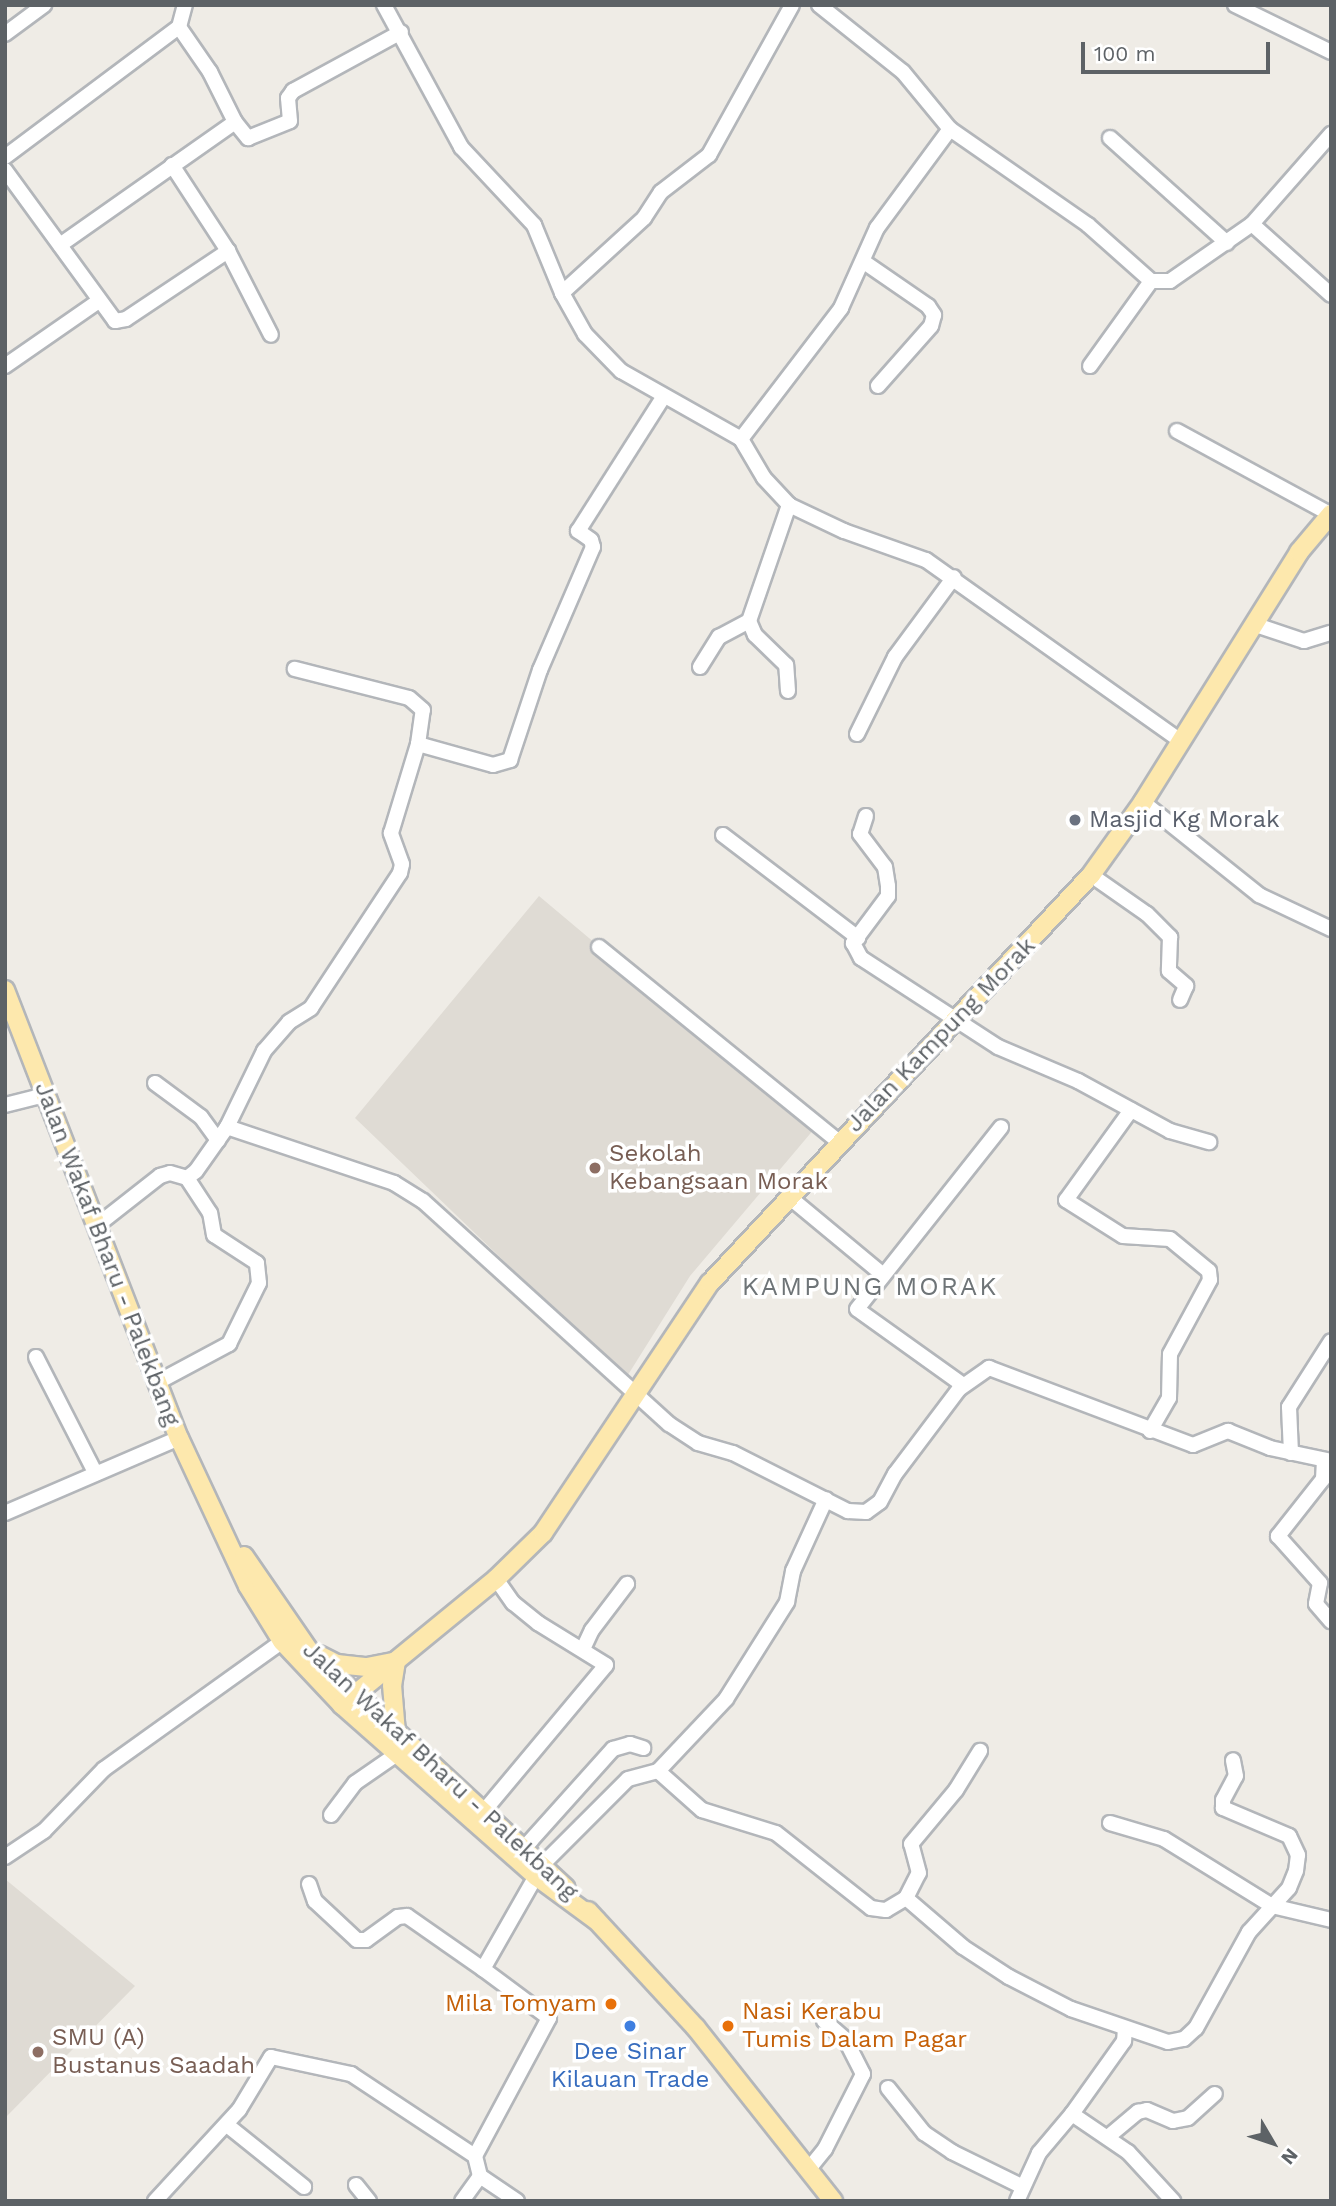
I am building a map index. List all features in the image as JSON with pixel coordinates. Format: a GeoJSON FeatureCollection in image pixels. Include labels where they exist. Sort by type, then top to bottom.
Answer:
{"type":"FeatureCollection","features":[{"type":"Feature","properties":{"kind":"main road","name":"Jalan Kampung Morak"},"geometry":{"type":"LineString","coordinates":[[348,1700],[496,1579],[559,1513],[710,1283],[788,1196],[1091,875],[1182,742],[1253,624],[1330,514]]}},
{"type":"Feature","properties":{"kind":"main road","name":"Jalan Wakaf Bharu - Palekbang"},"geometry":{"type":"LineString","coordinates":[[5,990],[179,1438],[217,1515],[288,1637],[397,1754],[540,1870],[596,1920],[696,2028],[833,2201]]}},
{"type":"Feature","properties":{"kind":"main road","name":"Jalan Wakaf Bharu - Palekbang"},"geometry":{"type":"LineString","coordinates":[[288,1637],[310,1651],[348,1700],[396,1733],[525,1847],[540,1870]]}},
{"type":"Feature","properties":{"kind":"main road"},"geometry":{"type":"LineString","coordinates":[[310,1651],[337,1664],[367,1668],[396,1661],[392,1685],[396,1733]]}},
{"type":"Feature","properties":{"kind":"street"},"geometry":{"type":"LineString","coordinates":[[5,34],[44,5]]}},
{"type":"Feature","properties":{"kind":"street"},"geometry":{"type":"LineString","coordinates":[[5,157],[180,27],[185,5]]}},
{"type":"Feature","properties":{"kind":"street"},"geometry":{"type":"LineString","coordinates":[[384,5],[461,147],[534,225],[562,293],[585,334],[621,371],[662,399],[741,439],[764,478],[789,505],[844,531],[908,552],[954,577],[1001,616],[1182,742]]}},
{"type":"Feature","properties":{"kind":"street"},"geometry":{"type":"LineString","coordinates":[[562,293],[644,218],[662,192],[709,155],[792,5]]}},
{"type":"Feature","properties":{"kind":"street"},"geometry":{"type":"LineString","coordinates":[[819,5],[876,47],[950,129],[1088,225],[1151,281],[1170,281],[1252,224],[1331,134]]}},
{"type":"Feature","properties":{"kind":"street"},"geometry":{"type":"LineString","coordinates":[[1235,5],[1331,52]]}},
{"type":"Feature","properties":{"kind":"street"},"geometry":{"type":"LineString","coordinates":[[180,27],[234,122],[248,138],[287,124],[292,117],[290,94],[401,32]]}},
{"type":"Feature","properties":{"kind":"street"},"geometry":{"type":"LineString","coordinates":[[60,245],[234,122]]}},
{"type":"Feature","properties":{"kind":"street"},"geometry":{"type":"LineString","coordinates":[[741,439],[841,308],[877,228],[950,129]]}},
{"type":"Feature","properties":{"kind":"street"},"geometry":{"type":"LineString","coordinates":[[1111,138],[1227,243]]}},
{"type":"Feature","properties":{"kind":"street"},"geometry":{"type":"LineString","coordinates":[[172,166],[228,251],[271,335]]}},
{"type":"Feature","properties":{"kind":"street"},"geometry":{"type":"LineString","coordinates":[[5,170],[111,318],[120,322],[228,251]]}},
{"type":"Feature","properties":{"kind":"street"},"geometry":{"type":"LineString","coordinates":[[1252,224],[1331,296]]}},
{"type":"Feature","properties":{"kind":"street"},"geometry":{"type":"LineString","coordinates":[[864,262],[928,306],[934,315],[931,326],[878,386]]}},
{"type":"Feature","properties":{"kind":"street"},"geometry":{"type":"LineString","coordinates":[[1090,366],[1151,281]]}},
{"type":"Feature","properties":{"kind":"street"},"geometry":{"type":"LineString","coordinates":[[5,366],[99,301]]}},
{"type":"Feature","properties":{"kind":"street"},"geometry":{"type":"LineString","coordinates":[[418,744],[493,765],[510,760],[540,670],[593,547],[594,543],[578,531],[662,399]]}},
{"type":"Feature","properties":{"kind":"street"},"geometry":{"type":"LineString","coordinates":[[1177,430],[1330,514]]}},
{"type":"Feature","properties":{"kind":"street"},"geometry":{"type":"LineString","coordinates":[[788,691],[784,661],[755,635],[750,621],[789,505]]}},
{"type":"Feature","properties":{"kind":"street"},"geometry":{"type":"LineString","coordinates":[[857,734],[895,657],[954,577]]}},
{"type":"Feature","properties":{"kind":"street"},"geometry":{"type":"LineString","coordinates":[[700,667],[719,637],[750,621]]}},
{"type":"Feature","properties":{"kind":"street"},"geometry":{"type":"LineString","coordinates":[[1253,624],[1304,641],[1331,633]]}},
{"type":"Feature","properties":{"kind":"street"},"geometry":{"type":"LineString","coordinates":[[187,1178],[227,1127],[264,1051],[289,1022],[311,1008],[396,883],[402,864],[391,833],[423,720],[418,702],[295,669]]}},
{"type":"Feature","properties":{"kind":"street"},"geometry":{"type":"LineString","coordinates":[[1143,802],[1259,895],[1331,929]]}},
{"type":"Feature","properties":{"kind":"street"},"geometry":{"type":"LineString","coordinates":[[866,816],[860,834],[885,867],[888,896],[858,938],[854,950],[861,958],[998,1047],[1078,1081],[1170,1131],[1209,1142]]}},
{"type":"Feature","properties":{"kind":"street"},"geometry":{"type":"LineString","coordinates":[[723,835],[858,938]]}},
{"type":"Feature","properties":{"kind":"street"},"geometry":{"type":"LineString","coordinates":[[1091,875],[1147,914],[1171,937],[1169,971],[1186,986],[1180,1000]]}},
{"type":"Feature","properties":{"kind":"street"},"geometry":{"type":"LineString","coordinates":[[599,947],[839,1142]]}},
{"type":"Feature","properties":{"kind":"street"},"geometry":{"type":"LineString","coordinates":[[155,1083],[201,1116],[218,1140]]}},
{"type":"Feature","properties":{"kind":"street"},"geometry":{"type":"LineString","coordinates":[[5,1105],[45,1095]]}},
{"type":"Feature","properties":{"kind":"street"},"geometry":{"type":"LineString","coordinates":[[1131,1110],[1066,1200],[1124,1236],[1170,1239],[1209,1271],[1210,1280],[1170,1354],[1169,1398],[1150,1431]]}},
{"type":"Feature","properties":{"kind":"street"},"geometry":{"type":"LineString","coordinates":[[227,1127],[394,1183],[424,1201],[668,1424],[698,1443],[733,1453],[858,1513],[872,1510],[963,1385],[980,1371],[998,1370],[1150,1431],[1196,1445],[1228,1431],[1292,1453],[1327,1461],[1323,1479],[1278,1536],[1320,1583],[1316,1604],[1331,1621]]}},
{"type":"Feature","properties":{"kind":"street"},"geometry":{"type":"LineString","coordinates":[[963,1385],[857,1312],[882,1274],[1000,1127]]}},
{"type":"Feature","properties":{"kind":"street"},"geometry":{"type":"LineString","coordinates":[[95,1227],[160,1176],[170,1173],[187,1178],[210,1213],[214,1236],[257,1263],[259,1283],[229,1344],[158,1382]]}},
{"type":"Feature","properties":{"kind":"street"},"geometry":{"type":"LineString","coordinates":[[788,1196],[882,1274]]}},
{"type":"Feature","properties":{"kind":"street"},"geometry":{"type":"LineString","coordinates":[[1292,1453],[1289,1407],[1331,1341]]}},
{"type":"Feature","properties":{"kind":"street"},"geometry":{"type":"LineString","coordinates":[[36,1357],[96,1474]]}},
{"type":"Feature","properties":{"kind":"street"},"geometry":{"type":"LineString","coordinates":[[5,1513],[179,1438]]}},
{"type":"Feature","properties":{"kind":"street"},"geometry":{"type":"LineString","coordinates":[[484,1969],[540,1870],[628,1779],[658,1771],[726,1699],[787,1602],[793,1571],[826,1499]]}},
{"type":"Feature","properties":{"kind":"street"},"geometry":{"type":"LineString","coordinates":[[484,1811],[606,1665],[530,1617],[496,1579]]}},
{"type":"Feature","properties":{"kind":"street"},"geometry":{"type":"LineString","coordinates":[[583,1648],[592,1630],[627,1584]]}},
{"type":"Feature","properties":{"kind":"street"},"geometry":{"type":"LineString","coordinates":[[5,1857],[44,1831],[104,1769],[288,1637]]}},
{"type":"Feature","properties":{"kind":"street"},"geometry":{"type":"LineString","coordinates":[[525,1847],[613,1749],[630,1744],[643,1748]]}},
{"type":"Feature","properties":{"kind":"street"},"geometry":{"type":"LineString","coordinates":[[658,1771],[702,1810],[776,1833],[871,1908],[886,1910],[906,1898],[919,1873],[911,1844],[956,1790],[980,1751]]}},
{"type":"Feature","properties":{"kind":"street"},"geometry":{"type":"LineString","coordinates":[[331,1815],[355,1783],[397,1754]]}},
{"type":"Feature","properties":{"kind":"street"},"geometry":{"type":"LineString","coordinates":[[906,1898],[963,1947],[1009,1977],[1071,2010],[1168,2042],[1191,2034],[1249,1932],[1294,1880],[1295,1845],[1279,1830],[1223,1808],[1223,1800],[1236,1776],[1233,1760]]}},
{"type":"Feature","properties":{"kind":"street"},"geometry":{"type":"LineString","coordinates":[[1110,1823],[1164,1839],[1272,1906],[1331,1920]]}},
{"type":"Feature","properties":{"kind":"street"},"geometry":{"type":"LineString","coordinates":[[309,1884],[315,1901],[357,1940],[366,1940],[398,1917],[407,1916],[544,2010],[549,2022],[475,2156]]}},
{"type":"Feature","properties":{"kind":"street"},"geometry":{"type":"LineString","coordinates":[[808,2170],[825,2149],[863,2074],[845,2039],[824,2021]]}},
{"type":"Feature","properties":{"kind":"street"},"geometry":{"type":"LineString","coordinates":[[888,2088],[923,2133],[1020,2194],[1039,2153],[1072,2114],[1124,2041],[1125,2028]]}},
{"type":"Feature","properties":{"kind":"street"},"geometry":{"type":"LineString","coordinates":[[155,2201],[227,2125],[249,2097],[267,2059],[274,2058],[351,2074],[475,2156],[480,2176],[517,2201]]}},
{"type":"Feature","properties":{"kind":"street"},"geometry":{"type":"LineString","coordinates":[[1109,2136],[1138,2112],[1147,2110],[1173,2121],[1188,2118],[1215,2094]]}},
{"type":"Feature","properties":{"kind":"street"},"geometry":{"type":"LineString","coordinates":[[1072,2114],[1109,2136],[1173,2201]]}},
{"type":"Feature","properties":{"kind":"street"},"geometry":{"type":"LineString","coordinates":[[227,2125],[304,2187]]}},
{"type":"Feature","properties":{"kind":"street"},"geometry":{"type":"LineString","coordinates":[[462,2201],[480,2176]]}},
{"type":"Feature","properties":{"kind":"street"},"geometry":{"type":"LineString","coordinates":[[356,2185],[369,2201]]}},
{"type":"Feature","properties":{"kind":"shaded area","name":"Sekolah Kebangsaan Morak"},"geometry":{"type":"Polygon","coordinates":[[[539,896],[815,1128],[690,1276],[626,1378],[355,1118],[539,896]]]}},
{"type":"Feature","properties":{"kind":"shaded area","name":"SMU (A) Bustanus Saadah"},"geometry":{"type":"Polygon","coordinates":[[[5,1879],[135,1986],[5,2118],[5,1879]]]}},
{"type":"Feature","properties":{"kind":"place","name":"Masjid Kg Morak"},"geometry":{"type":"Point","coordinates":[1075,820]}},
{"type":"Feature","properties":{"kind":"place","name":"Sekolah Kebangsaan Morak"},"geometry":{"type":"Point","coordinates":[595,1168]}},
{"type":"Feature","properties":{"kind":"place","name":"Mila Tomyam"},"geometry":{"type":"Point","coordinates":[611,2004]}},
{"type":"Feature","properties":{"kind":"place","name":"Dee Sinar Kilauan Trade"},"geometry":{"type":"Point","coordinates":[630,2026]}},
{"type":"Feature","properties":{"kind":"place","name":"Nasi Kerabu Tumis Dalam Pagar"},"geometry":{"type":"Point","coordinates":[728,2026]}},
{"type":"Feature","properties":{"kind":"place","name":"SMU (A) Bustanus Saadah"},"geometry":{"type":"Point","coordinates":[38,2052]}},
{"type":"Feature","properties":{"kind":"district","name":"KAMPUNG MORAK"},"geometry":{"type":"Point","coordinates":[870,1287]}}]}
